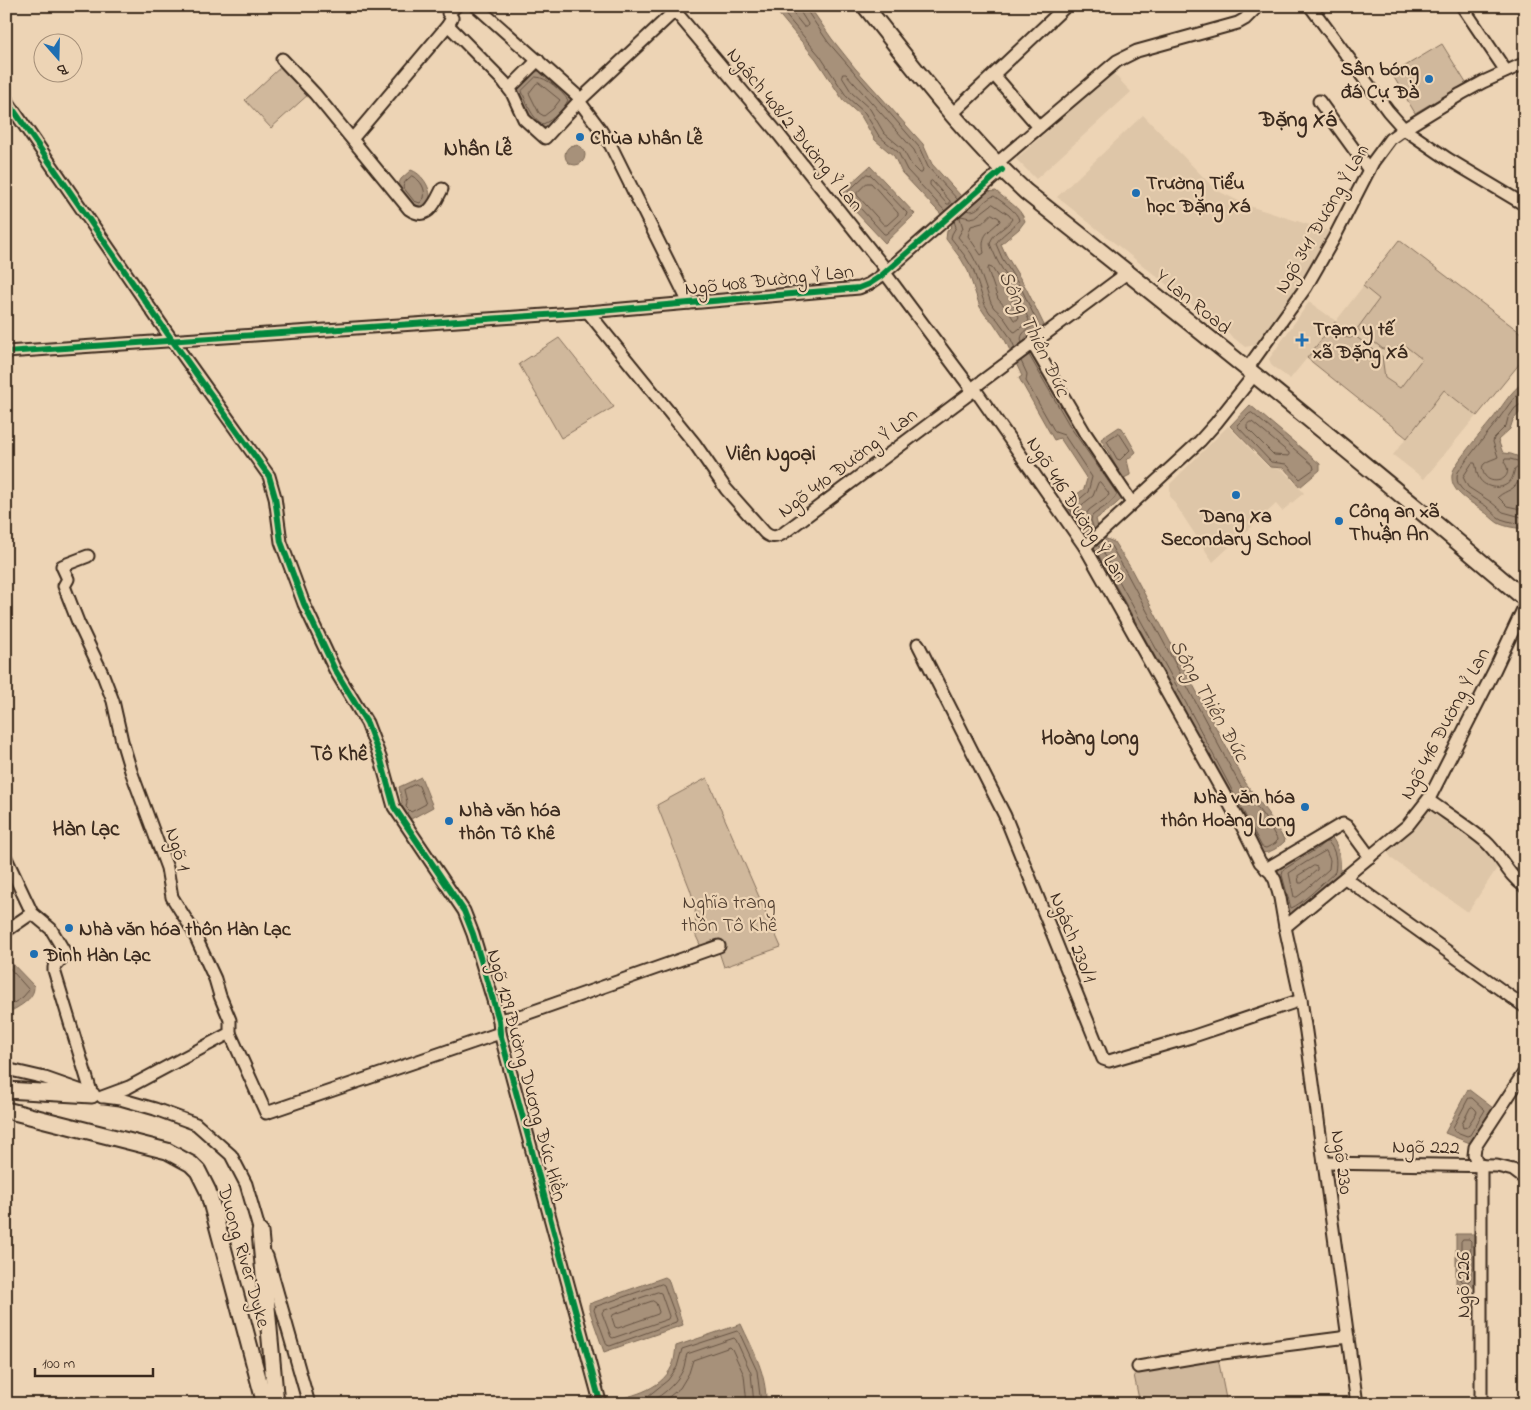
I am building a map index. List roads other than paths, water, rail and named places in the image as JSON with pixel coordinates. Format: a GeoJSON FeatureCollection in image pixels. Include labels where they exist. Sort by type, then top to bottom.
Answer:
{"type":"FeatureCollection","features":[{"type":"Feature","properties":{"kind":"main road","name":"Y Lan Road"},"geometry":{"type":"LineString","coordinates":[[865,6],[952,114],[999,167],[1026,192],[1250,372],[1525,599]]}},
{"type":"Feature","properties":{"kind":"main road"},"geometry":{"type":"LineString","coordinates":[[6,1090],[97,1096]]}},
{"type":"Feature","properties":{"kind":"main road","name":"Duong River Dyke"},"geometry":{"type":"LineString","coordinates":[[6,1110],[167,1151],[191,1164],[198,1171],[204,1181],[210,1200],[265,1404]]}},
{"type":"Feature","properties":{"kind":"main road"},"geometry":{"type":"LineString","coordinates":[[260,1232],[276,1404]]}},
{"type":"Feature","properties":{"kind":"street"},"geometry":{"type":"LineString","coordinates":[[476,6],[538,60],[580,100],[611,146],[689,303]]}},
{"type":"Feature","properties":{"kind":"street"},"geometry":{"type":"LineString","coordinates":[[952,114],[1066,6]]}},
{"type":"Feature","properties":{"kind":"street","name":"Ngõ 408 Đường Ỷ Lan"},"geometry":{"type":"LineString","coordinates":[[6,352],[588,312],[852,289],[869,284],[888,271],[979,190],[1039,127],[1108,67],[1142,49],[1238,23],[1258,6]]}},
{"type":"Feature","properties":{"kind":"street"},"geometry":{"type":"LineString","coordinates":[[1310,6],[1388,111],[1404,129],[1448,159],[1525,205]]}},
{"type":"Feature","properties":{"kind":"street"},"geometry":{"type":"LineString","coordinates":[[1464,7],[1506,71]]}},
{"type":"Feature","properties":{"kind":"street"},"geometry":{"type":"LineString","coordinates":[[353,138],[448,13],[510,89],[524,119],[545,138],[580,100],[678,9]]}},
{"type":"Feature","properties":{"kind":"street","name":"Ngách 408/2 Đường Ỷ Lan"},"geometry":{"type":"LineString","coordinates":[[678,9],[888,271],[931,329]]}},
{"type":"Feature","properties":{"kind":"street"},"geometry":{"type":"LineString","coordinates":[[282,59],[353,138],[413,211],[422,213],[431,209],[442,189]]}},
{"type":"Feature","properties":{"kind":"street"},"geometry":{"type":"LineString","coordinates":[[510,89],[538,60]]}},
{"type":"Feature","properties":{"kind":"street","name":"Ngõ 341 Đường Ỷ Lan"},"geometry":{"type":"LineString","coordinates":[[1085,547],[1216,423],[1306,287],[1383,147],[1404,129],[1483,82],[1525,63]]}},
{"type":"Feature","properties":{"kind":"street"},"geometry":{"type":"LineString","coordinates":[[994,75],[1039,127]]}},
{"type":"Feature","properties":{"kind":"street","name":"Ngõ 129 Đường Dương Đức Hiền"},"geometry":{"type":"LineString","coordinates":[[6,99],[268,476],[275,497],[281,542],[304,604],[335,670],[367,723],[381,760],[392,802],[464,911],[473,934],[498,1020],[599,1398],[596,1404]]}},
{"type":"Feature","properties":{"kind":"street"},"geometry":{"type":"LineString","coordinates":[[1319,101],[1369,170]]}},
{"type":"Feature","properties":{"kind":"street","name":"Ngõ 410 Đường Ỷ Lan"},"geometry":{"type":"LineString","coordinates":[[588,312],[695,444],[734,498],[765,533],[772,537],[786,532],[1011,359],[1127,273]]}},
{"type":"Feature","properties":{"kind":"street","name":"Ngõ 416 Đường Ỷ Lan"},"geometry":{"type":"LineString","coordinates":[[931,329],[975,388],[1085,547],[1234,811],[1260,862],[1272,875],[1278,889],[1285,927],[1408,825],[1428,800],[1496,668],[1525,605]]}},
{"type":"Feature","properties":{"kind":"street"},"geometry":{"type":"LineString","coordinates":[[1032,344],[1085,433],[1132,503]]}},
{"type":"Feature","properties":{"kind":"street","name":"Ngõ 1"},"geometry":{"type":"LineString","coordinates":[[88,556],[62,566],[68,579],[64,586],[113,701],[129,764],[168,868],[172,897],[192,929],[215,979],[230,1020],[230,1033]]}},
{"type":"Feature","properties":{"kind":"street","name":"Ngách 230/1"},"geometry":{"type":"LineString","coordinates":[[918,644],[1005,816],[1103,1059],[1109,1061],[1191,1037],[1301,1000]]}},
{"type":"Feature","properties":{"kind":"street"},"geometry":{"type":"LineString","coordinates":[[1428,800],[1485,841],[1501,858],[1512,876],[1525,887]]}},
{"type":"Feature","properties":{"kind":"street"},"geometry":{"type":"LineString","coordinates":[[1266,869],[1343,824],[1348,827],[1370,857]]}},
{"type":"Feature","properties":{"kind":"street"},"geometry":{"type":"LineString","coordinates":[[6,858],[32,913],[51,929],[64,951],[63,957],[54,967],[54,970],[97,1096]]}},
{"type":"Feature","properties":{"kind":"street"},"geometry":{"type":"LineString","coordinates":[[1345,878],[1525,1007]]}},
{"type":"Feature","properties":{"kind":"street"},"geometry":{"type":"LineString","coordinates":[[6,931],[32,913]]}},
{"type":"Feature","properties":{"kind":"street","name":"Ngõ 230"},"geometry":{"type":"LineString","coordinates":[[1285,927],[1301,1000],[1357,1404]]}},
{"type":"Feature","properties":{"kind":"street"},"geometry":{"type":"LineString","coordinates":[[498,1020],[523,1015],[719,946]]}},
{"type":"Feature","properties":{"kind":"street"},"geometry":{"type":"LineString","coordinates":[[97,1096],[128,1087],[230,1033],[266,1113],[500,1033]]}},
{"type":"Feature","properties":{"kind":"street"},"geometry":{"type":"LineString","coordinates":[[6,1069],[45,1078],[97,1096],[120,1099],[155,1109],[196,1124],[231,1155],[246,1184],[309,1404]]}},
{"type":"Feature","properties":{"kind":"street","name":"Ngõ 226"},"geometry":{"type":"LineString","coordinates":[[1481,1404],[1480,1165],[1475,1160],[1474,1151],[1477,1143],[1525,1071]]}},
{"type":"Feature","properties":{"kind":"street","name":"Ngõ 222"},"geometry":{"type":"LineString","coordinates":[[1324,1164],[1497,1166],[1513,1170],[1525,1178]]}},
{"type":"Feature","properties":{"kind":"street"},"geometry":{"type":"LineString","coordinates":[[1138,1367],[1215,1354],[1348,1338]]}},
{"type":"Feature","properties":{"kind":"water"},"geometry":{"type":"Polygon","coordinates":[[[772,6],[809,6],[855,68],[923,144],[932,164],[971,207],[987,192],[996,191],[1020,211],[1023,216],[1025,221],[1019,229],[1001,244],[1044,325],[1025,338],[1075,425],[1125,496],[1096,519],[1098,527],[1104,538],[1114,542],[1130,567],[1245,782],[1285,841],[1276,848],[1266,853],[1259,852],[1182,705],[1097,552],[1087,543],[1061,506],[1084,489],[1087,479],[1060,438],[1054,440],[1019,378],[1022,376],[1005,340],[980,307],[968,271],[946,239],[947,231],[952,226],[902,173],[894,156],[875,140],[861,116],[843,100],[816,59],[772,6]]]}},
{"type":"Feature","properties":{"kind":"water"},"geometry":{"type":"Polygon","coordinates":[[[540,71],[548,75],[573,97],[573,103],[547,128],[541,129],[530,120],[517,90],[526,78],[540,71]]]}},
{"type":"Feature","properties":{"kind":"water"},"geometry":{"type":"Polygon","coordinates":[[[571,145],[579,145],[585,151],[585,159],[579,165],[571,165],[565,159],[565,151],[571,145]]]}},
{"type":"Feature","properties":{"kind":"water"},"geometry":{"type":"Polygon","coordinates":[[[870,166],[915,214],[885,243],[839,194],[870,166]]]}},
{"type":"Feature","properties":{"kind":"water"},"geometry":{"type":"Polygon","coordinates":[[[411,170],[422,177],[429,189],[429,201],[421,208],[413,207],[397,187],[401,179],[411,170]]]}},
{"type":"Feature","properties":{"kind":"water"},"geometry":{"type":"Polygon","coordinates":[[[1525,381],[1525,407],[1513,420],[1510,429],[1498,440],[1503,453],[1525,459],[1525,529],[1496,522],[1458,492],[1454,487],[1452,475],[1457,463],[1468,448],[1510,395],[1525,381]]]}},
{"type":"Feature","properties":{"kind":"water"},"geometry":{"type":"Polygon","coordinates":[[[1250,405],[1320,464],[1320,470],[1300,487],[1284,468],[1270,467],[1230,426],[1250,405]]]}},
{"type":"Feature","properties":{"kind":"water"},"geometry":{"type":"Polygon","coordinates":[[[1119,427],[1122,428],[1136,452],[1127,460],[1130,475],[1124,478],[1101,439],[1119,427]]]}},
{"type":"Feature","properties":{"kind":"water"},"geometry":{"type":"Polygon","coordinates":[[[421,777],[433,807],[411,819],[400,805],[402,803],[399,787],[421,777]]]}},
{"type":"Feature","properties":{"kind":"water"},"geometry":{"type":"Polygon","coordinates":[[[1330,835],[1339,853],[1340,874],[1289,916],[1277,875],[1278,867],[1330,835]]]}},
{"type":"Feature","properties":{"kind":"water"},"geometry":{"type":"Polygon","coordinates":[[[6,957],[34,986],[28,999],[6,1014],[6,957]]]}},
{"type":"Feature","properties":{"kind":"water"},"geometry":{"type":"Polygon","coordinates":[[[1468,1089],[1493,1108],[1470,1143],[1445,1133],[1468,1089]]]}},
{"type":"Feature","properties":{"kind":"water"},"geometry":{"type":"Polygon","coordinates":[[[1456,1234],[1476,1234],[1475,1287],[1456,1287],[1456,1234]]]}},
{"type":"Feature","properties":{"kind":"water"},"geometry":{"type":"Polygon","coordinates":[[[665,1277],[668,1279],[683,1325],[604,1352],[589,1304],[665,1277]]]}},
{"type":"Feature","properties":{"kind":"water"},"geometry":{"type":"Polygon","coordinates":[[[741,1324],[762,1372],[766,1404],[603,1404],[643,1392],[660,1382],[672,1366],[676,1346],[741,1324]]]}},
{"type":"Feature","properties":{"kind":"place","name":"Sân bóng đá Cự Đà"},"geometry":{"type":"Point","coordinates":[1429,79]}},
{"type":"Feature","properties":{"kind":"place","name":"Chùa Nhân Lễ"},"geometry":{"type":"Point","coordinates":[580,137]}},
{"type":"Feature","properties":{"kind":"place","name":"Trường Tiểu học Đặng Xá"},"geometry":{"type":"Point","coordinates":[1136,193]}},
{"type":"Feature","properties":{"kind":"place","name":"Trạm y tế xã Đặng Xá"},"geometry":{"type":"Point","coordinates":[1302,340]}},
{"type":"Feature","properties":{"kind":"place","name":"Dang Xa Secondary School"},"geometry":{"type":"Point","coordinates":[1236,495]}},
{"type":"Feature","properties":{"kind":"place","name":"Công an xã Thuận An"},"geometry":{"type":"Point","coordinates":[1339,521]}},
{"type":"Feature","properties":{"kind":"place","name":"Nhà văn hóa thôn Hoàng Long"},"geometry":{"type":"Point","coordinates":[1305,807]}},
{"type":"Feature","properties":{"kind":"place","name":"Nhà văn hóa thôn Tô Khê"},"geometry":{"type":"Point","coordinates":[449,821]}},
{"type":"Feature","properties":{"kind":"place","name":"Nhà văn hóa thôn Hàn Lạc"},"geometry":{"type":"Point","coordinates":[69,928]}},
{"type":"Feature","properties":{"kind":"place","name":"Đình Hàn Lạc"},"geometry":{"type":"Point","coordinates":[34,954]}},
{"type":"Feature","properties":{"kind":"district","name":"Đặng Xá"},"geometry":{"type":"Point","coordinates":[1298,118]}},
{"type":"Feature","properties":{"kind":"district","name":"Nhân Lễ"},"geometry":{"type":"Point","coordinates":[478,148]}},
{"type":"Feature","properties":{"kind":"district","name":"Viên Ngoại"},"geometry":{"type":"Point","coordinates":[771,453]}},
{"type":"Feature","properties":{"kind":"district","name":"Hoàng Long"},"geometry":{"type":"Point","coordinates":[1090,737]}},
{"type":"Feature","properties":{"kind":"district","name":"Tô Khê"},"geometry":{"type":"Point","coordinates":[339,753]}},
{"type":"Feature","properties":{"kind":"district","name":"Hàn Lạc"},"geometry":{"type":"Point","coordinates":[86,828]}},
{"type":"Feature","properties":{"kind":"water label","name":"Sông Thiên Đức"},"geometry":{"type":"Point","coordinates":[1035,333]}},
{"type":"Feature","properties":{"kind":"water label","name":"Sông Thiên Đức"},"geometry":{"type":"Point","coordinates":[1210,700]}},
{"type":"Feature","properties":{"kind":"park label","name":"Nghĩa trang thôn Tô Khê"},"geometry":{"type":"Point","coordinates":[729,912]}}]}
